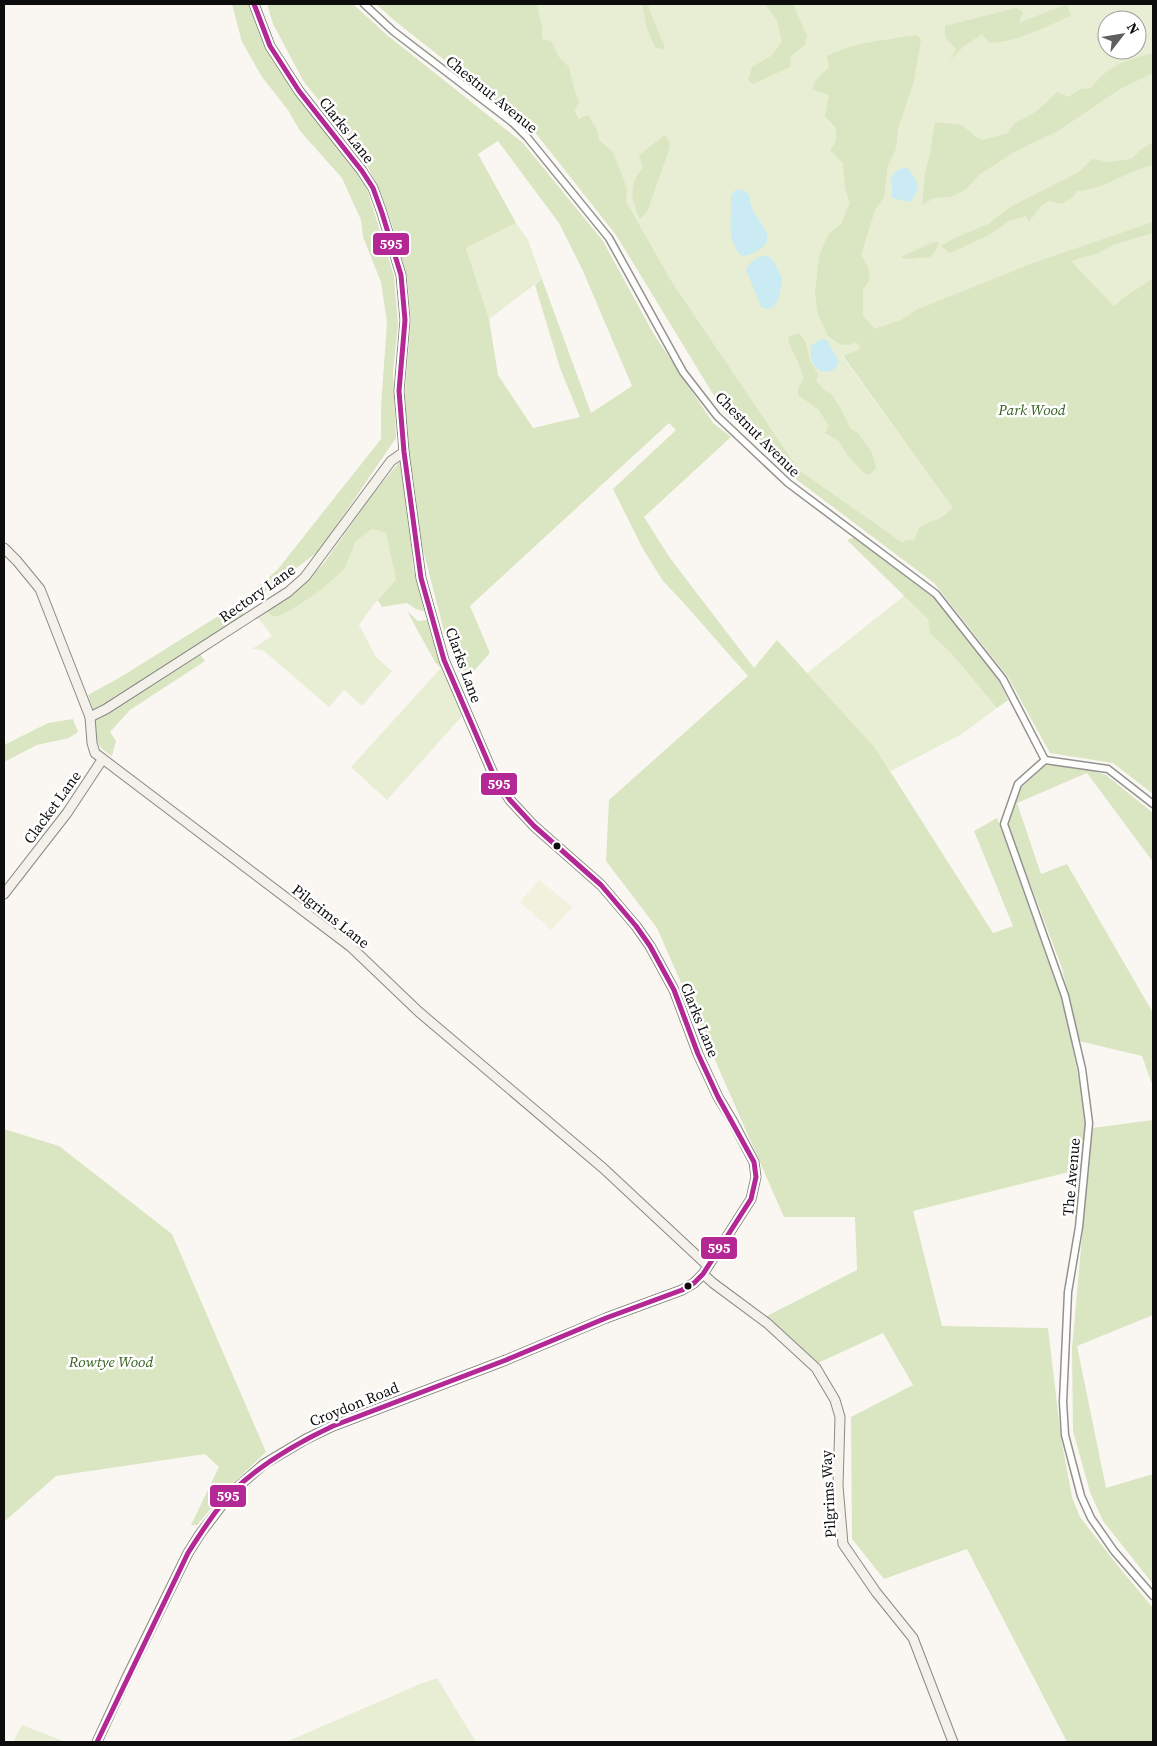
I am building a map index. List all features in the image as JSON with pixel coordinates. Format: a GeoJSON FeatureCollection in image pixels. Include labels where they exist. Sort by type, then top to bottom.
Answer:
{"type":"FeatureCollection","features":[{"type":"Feature","properties":{"kind":"main road","name":"Clarks Lane"},"geometry":{"type":"LineString","coordinates":[[254,4],[270,46],[299,92],[362,171],[373,188],[382,213],[401,275],[405,320],[399,391],[404,452],[423,585],[444,660],[494,776],[510,800],[534,826],[601,885],[636,926],[650,946],[674,990],[698,1054],[718,1097],[754,1162],[756,1178],[750,1199],[706,1270]]}},
{"type":"Feature","properties":{"kind":"main road","name":"Rectory Lane"},"geometry":{"type":"LineString","coordinates":[[90,717],[106,709],[288,592],[305,577],[391,461],[404,452]]}},
{"type":"Feature","properties":{"kind":"main road"},"geometry":{"type":"LineString","coordinates":[[4,548],[40,589],[90,717],[92,744],[95,753],[102,760]]}},
{"type":"Feature","properties":{"kind":"main road","name":"Pilgrims Lane"},"geometry":{"type":"LineString","coordinates":[[102,760],[116,767],[352,947],[419,1012],[603,1168],[706,1270]]}},
{"type":"Feature","properties":{"kind":"main road","name":"Clacket Lane"},"geometry":{"type":"LineString","coordinates":[[4,894],[67,813],[102,760]]}},
{"type":"Feature","properties":{"kind":"main road","name":"Croydon Road"},"geometry":{"type":"LineString","coordinates":[[97,1742],[188,1553],[232,1492],[264,1464],[306,1439],[333,1426],[499,1363],[606,1318],[682,1290],[694,1283],[706,1270]]}},
{"type":"Feature","properties":{"kind":"main road","name":"Pilgrims Way"},"geometry":{"type":"LineString","coordinates":[[706,1270],[713,1283],[767,1323],[816,1368],[835,1400],[840,1416],[838,1486],[843,1544],[876,1592],[913,1638],[953,1742]]}},
{"type":"Feature","properties":{"kind":"street","name":"Chestnut Avenue"},"geometry":{"type":"LineString","coordinates":[[364,4],[394,31],[513,123],[528,137],[609,238],[683,372],[717,416],[788,484],[936,594],[1003,679],[1045,760]]}},
{"type":"Feature","properties":{"kind":"street"},"geometry":{"type":"LineString","coordinates":[[1045,760],[1108,769],[1153,804]]}},
{"type":"Feature","properties":{"kind":"street","name":"The Avenue"},"geometry":{"type":"LineString","coordinates":[[1045,760],[1018,784],[1004,824],[1065,996],[1081,1067],[1089,1123],[1079,1227],[1068,1292],[1063,1402],[1065,1435],[1081,1496],[1091,1518],[1114,1551],[1153,1596]]}},
{"type":"Feature","properties":{"kind":"green space"},"geometry":{"type":"Polygon","coordinates":[[[232,4],[249,4],[267,48],[366,186],[394,276],[398,324],[393,373],[396,438],[319,551],[241,610],[244,615],[111,702],[93,710],[88,695],[119,678],[244,600],[278,569],[381,439],[381,407],[387,322],[381,282],[363,237],[361,220],[342,178],[300,131],[288,110],[262,77],[242,42],[232,4]]]}},
{"type":"Feature","properties":{"kind":"green space"},"geometry":{"type":"Polygon","coordinates":[[[267,4],[353,4],[387,35],[523,143],[603,241],[653,333],[713,423],[731,437],[644,517],[670,558],[754,668],[777,640],[876,749],[993,933],[1013,926],[974,831],[997,818],[1066,1012],[1086,1118],[1081,1169],[913,1211],[942,1326],[1048,1328],[1061,1438],[1072,1497],[1080,1517],[1153,1608],[1153,1742],[1067,1742],[967,1549],[884,1579],[852,1539],[851,1417],[913,1385],[883,1333],[818,1363],[765,1317],[857,1270],[855,1217],[784,1217],[657,928],[606,861],[609,800],[748,676],[663,581],[643,549],[613,489],[676,430],[669,423],[470,606],[490,653],[463,683],[446,639],[420,538],[414,483],[407,443],[405,392],[411,320],[407,277],[391,221],[378,186],[358,149],[304,82],[273,24],[267,4]],[[498,141],[478,154],[516,223],[466,248],[489,319],[498,375],[533,428],[580,417],[560,368],[535,285],[542,279],[591,413],[632,386],[583,271],[559,223],[498,141]]]}},
{"type":"Feature","properties":{"kind":"green space","name":"Park Wood"},"geometry":{"type":"Polygon","coordinates":[[[376,4],[537,4],[542,27],[542,39],[551,41],[559,57],[569,67],[579,101],[575,111],[579,119],[588,115],[597,130],[599,140],[612,151],[627,189],[626,201],[672,282],[799,470],[903,543],[906,540],[915,540],[917,532],[921,527],[936,520],[953,508],[843,356],[861,348],[856,342],[841,345],[828,336],[818,314],[815,294],[819,256],[828,235],[841,224],[850,203],[845,188],[843,163],[830,150],[836,141],[836,128],[825,116],[829,95],[812,89],[816,80],[829,67],[827,56],[837,51],[871,42],[916,35],[921,39],[914,81],[898,129],[896,149],[888,165],[884,197],[875,210],[861,255],[868,266],[870,279],[863,290],[863,316],[875,329],[901,320],[916,310],[1036,262],[1153,222],[1153,233],[1115,244],[1098,253],[1071,261],[1114,306],[1153,278],[1153,794],[1113,763],[1050,753],[1008,677],[934,583],[793,477],[724,412],[616,235],[534,131],[376,4]]]}},
{"type":"Feature","properties":{"kind":"green space"},"geometry":{"type":"Polygon","coordinates":[[[515,4],[1153,4],[1153,278],[1114,306],[1077,267],[1014,285],[842,356],[1104,714],[924,558],[799,470],[672,282],[515,4]]]}},
{"type":"Feature","properties":{"kind":"green space"},"geometry":{"type":"Polygon","coordinates":[[[642,4],[648,4],[664,45],[664,50],[655,47],[647,29],[642,4]]]}},
{"type":"Feature","properties":{"kind":"green space"},"geometry":{"type":"Polygon","coordinates":[[[767,4],[793,4],[807,36],[805,45],[791,56],[790,67],[753,84],[748,80],[752,67],[771,56],[782,42],[777,20],[766,6],[767,4]]]}},
{"type":"Feature","properties":{"kind":"green space"},"geometry":{"type":"Polygon","coordinates":[[[1067,4],[1071,16],[1032,33],[1001,42],[990,43],[982,34],[963,47],[950,60],[956,49],[945,37],[945,26],[1016,8],[1023,12],[1019,23],[1067,4]]]}},
{"type":"Feature","properties":{"kind":"green space"},"geometry":{"type":"Polygon","coordinates":[[[1153,53],[1153,73],[1120,89],[1058,131],[1014,152],[979,175],[965,190],[950,197],[934,198],[922,205],[925,173],[935,122],[962,125],[976,137],[983,140],[1008,133],[1014,124],[1036,111],[1057,92],[1068,97],[1081,89],[1091,88],[1112,68],[1129,60],[1147,60],[1147,55],[1153,53]]]}},
{"type":"Feature","properties":{"kind":"green space"},"geometry":{"type":"Polygon","coordinates":[[[665,135],[670,144],[669,150],[647,212],[640,219],[632,192],[635,180],[643,168],[639,155],[665,135]]]}},
{"type":"Feature","properties":{"kind":"green space"},"geometry":{"type":"Polygon","coordinates":[[[1153,142],[1153,165],[1134,171],[1106,184],[1077,191],[1073,197],[1062,204],[1049,201],[1041,206],[1029,222],[1026,216],[1009,221],[989,235],[950,253],[941,246],[988,224],[1012,206],[1079,172],[1092,159],[1110,162],[1132,159],[1139,151],[1153,142]]]}},
{"type":"Feature","properties":{"kind":"green space"},"geometry":{"type":"Polygon","coordinates":[[[516,223],[528,240],[542,279],[489,319],[466,248],[516,223]]]}},
{"type":"Feature","properties":{"kind":"green space"},"geometry":{"type":"Polygon","coordinates":[[[939,242],[930,258],[908,259],[901,257],[931,243],[939,242]]]}},
{"type":"Feature","properties":{"kind":"green space"},"geometry":{"type":"Polygon","coordinates":[[[799,333],[806,343],[810,361],[818,374],[816,381],[824,390],[831,394],[850,428],[858,433],[872,453],[876,468],[869,475],[864,473],[848,456],[839,441],[825,433],[829,426],[818,409],[798,395],[798,388],[804,378],[788,341],[790,336],[799,333]]]}},
{"type":"Feature","properties":{"kind":"green space"},"geometry":{"type":"Polygon","coordinates":[[[400,461],[408,506],[413,568],[426,612],[416,609],[407,603],[382,607],[378,600],[396,580],[386,533],[372,529],[356,541],[345,568],[330,582],[292,609],[279,616],[272,616],[266,610],[299,588],[324,563],[373,494],[400,461]]]}},
{"type":"Feature","properties":{"kind":"green space"},"geometry":{"type":"Polygon","coordinates":[[[372,529],[386,533],[396,580],[371,608],[359,625],[376,657],[392,671],[362,706],[344,690],[329,707],[263,650],[252,649],[272,636],[257,617],[266,610],[279,616],[314,595],[345,568],[356,541],[372,529]]]}},
{"type":"Feature","properties":{"kind":"green space"},"geometry":{"type":"Polygon","coordinates":[[[855,537],[933,597],[999,681],[1008,700],[997,708],[951,653],[930,633],[928,619],[847,540],[855,537]]]}},
{"type":"Feature","properties":{"kind":"green space"},"geometry":{"type":"Polygon","coordinates":[[[905,595],[928,619],[931,633],[951,653],[997,708],[962,734],[891,771],[876,749],[807,673],[905,595]]]}},
{"type":"Feature","properties":{"kind":"green space"},"geometry":{"type":"Polygon","coordinates":[[[407,611],[418,621],[427,620],[441,668],[435,662],[407,611]]]}},
{"type":"Feature","properties":{"kind":"green space"},"geometry":{"type":"Polygon","coordinates":[[[200,654],[205,661],[130,710],[110,732],[116,741],[112,756],[102,749],[97,741],[94,720],[200,654]]]}},
{"type":"Feature","properties":{"kind":"green space"},"geometry":{"type":"Polygon","coordinates":[[[441,668],[463,715],[387,800],[351,767],[441,668]]]}},
{"type":"Feature","properties":{"kind":"green space"},"geometry":{"type":"Polygon","coordinates":[[[73,719],[78,732],[69,738],[37,745],[4,762],[4,745],[48,723],[73,719]]]}},
{"type":"Feature","properties":{"kind":"green space"},"geometry":{"type":"Polygon","coordinates":[[[1045,765],[1084,768],[1106,775],[1153,813],[1153,862],[1087,773],[1017,803],[1041,874],[1067,864],[1153,1013],[1153,1087],[1142,1056],[1079,1041],[1062,968],[1008,825],[1021,788],[1045,765]]]}},
{"type":"Feature","properties":{"kind":"green space"},"geometry":{"type":"Polygon","coordinates":[[[539,880],[573,907],[551,930],[520,902],[539,880]]]}},
{"type":"Feature","properties":{"kind":"green space"},"geometry":{"type":"Polygon","coordinates":[[[1153,1120],[1153,1315],[1077,1346],[1106,1488],[1153,1474],[1153,1584],[1103,1521],[1090,1492],[1073,1431],[1072,1348],[1092,1128],[1153,1120]]]}},
{"type":"Feature","properties":{"kind":"green space","name":"Rowtye Wood"},"geometry":{"type":"Polygon","coordinates":[[[4,1129],[59,1146],[172,1234],[266,1452],[228,1488],[197,1525],[191,1525],[219,1467],[205,1454],[56,1476],[4,1522],[4,1129]]]}},
{"type":"Feature","properties":{"kind":"green space"},"geometry":{"type":"Polygon","coordinates":[[[437,1678],[476,1742],[286,1742],[420,1684],[437,1678]]]}},
{"type":"Feature","properties":{"kind":"green space"},"geometry":{"type":"Polygon","coordinates":[[[22,1725],[66,1742],[13,1742],[22,1725]]]}},
{"type":"Feature","properties":{"kind":"water"},"geometry":{"type":"Polygon","coordinates":[[[907,168],[915,178],[918,188],[911,202],[892,198],[890,179],[895,172],[907,168]]]}},
{"type":"Feature","properties":{"kind":"water"},"geometry":{"type":"Polygon","coordinates":[[[738,189],[745,191],[749,195],[755,214],[767,234],[766,243],[763,246],[745,256],[740,255],[735,247],[731,233],[731,197],[733,192],[738,189]]]}},
{"type":"Feature","properties":{"kind":"water"},"geometry":{"type":"Polygon","coordinates":[[[761,256],[768,256],[774,262],[782,278],[778,300],[775,305],[767,309],[761,307],[746,269],[750,263],[761,256]]]}},
{"type":"Feature","properties":{"kind":"water"},"geometry":{"type":"Polygon","coordinates":[[[821,339],[827,340],[839,362],[836,367],[828,372],[819,370],[811,358],[811,346],[821,339]]]}},
{"type":"Feature","properties":{"kind":"transit line","name":"595"},"geometry":{"type":"LineString","coordinates":[[97,1742],[188,1553],[221,1505],[244,1481],[280,1454],[333,1426],[506,1360],[606,1318],[682,1290],[694,1283],[703,1274],[751,1199],[756,1177],[754,1162],[718,1097],[698,1054],[674,990],[650,946],[636,926],[601,885],[534,826],[510,800],[494,776],[444,660],[421,578],[404,452],[399,391],[405,320],[401,275],[373,188],[362,171],[299,91],[270,46],[254,4]]}}]}
